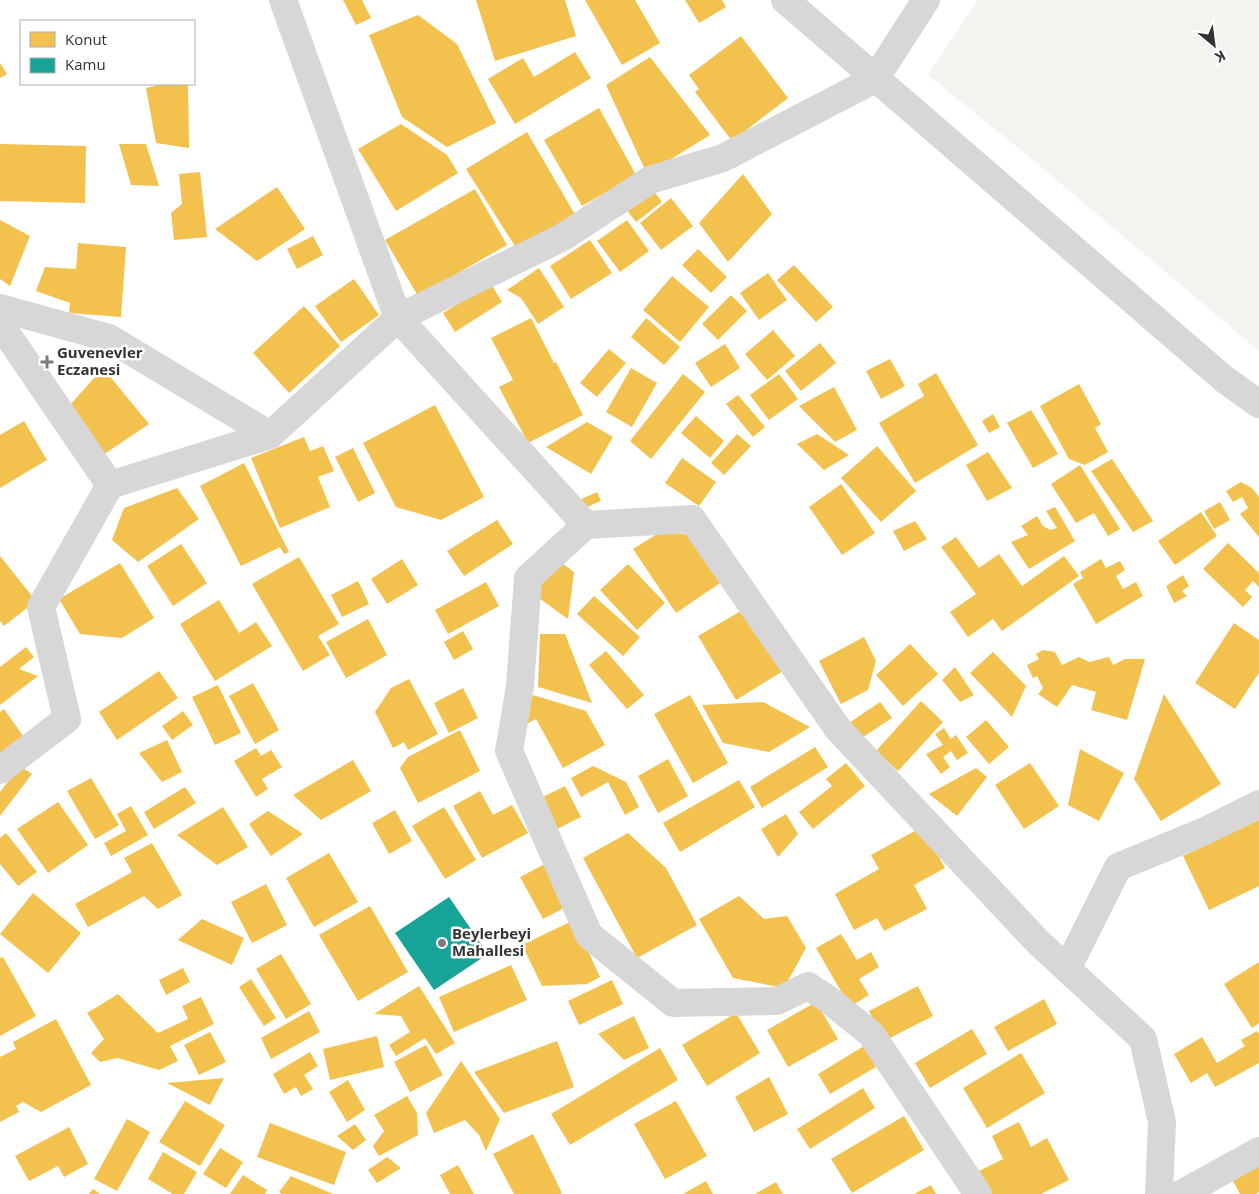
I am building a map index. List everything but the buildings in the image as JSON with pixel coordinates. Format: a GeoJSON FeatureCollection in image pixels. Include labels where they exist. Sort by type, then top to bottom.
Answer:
{"type":"FeatureCollection","features":[{"type":"Feature","properties":{"kind":"street"},"geometry":{"type":"LineString","coordinates":[[283,0],[398,318],[586,525]]}},
{"type":"Feature","properties":{"kind":"street"},"geometry":{"type":"LineString","coordinates":[[785,0],[1224,379],[1259,404]]}},
{"type":"Feature","properties":{"kind":"street"},"geometry":{"type":"LineString","coordinates":[[0,770],[67,719],[41,607],[110,485],[270,435],[398,318],[563,237],[650,180],[723,158],[875,79],[926,0]]}},
{"type":"Feature","properties":{"kind":"street"},"geometry":{"type":"LineString","coordinates":[[0,308],[109,338],[270,435]]}},
{"type":"Feature","properties":{"kind":"street"},"geometry":{"type":"LineString","coordinates":[[0,324],[110,485]]}},
{"type":"Feature","properties":{"kind":"street"},"geometry":{"type":"LineString","coordinates":[[978,1194],[871,1034],[828,999],[808,986],[777,1001],[673,1003],[590,935],[509,751],[520,686],[528,578],[586,525],[692,519],[838,730],[1038,942],[1143,1039],[1162,1122],[1160,1194]]}},
{"type":"Feature","properties":{"kind":"street"},"geometry":{"type":"LineString","coordinates":[[1067,969],[1118,867],[1205,831],[1259,804]]}},
{"type":"Feature","properties":{"kind":"street"},"geometry":{"type":"LineString","coordinates":[[1181,1194],[1259,1151]]}},
{"type":"Feature","properties":{"kind":"shaded area"},"geometry":{"type":"Polygon","coordinates":[[[978,0],[1259,0],[1259,351],[1026,154],[928,75],[978,0]]]}},
{"type":"Feature","properties":{"kind":"place","name":"Guvenevler Eczanesi"},"geometry":{"type":"Point","coordinates":[47,362]}},
{"type":"Feature","properties":{"kind":"place","name":"Beylerbeyi Mahallesi"},"geometry":{"type":"Point","coordinates":[442,943]}}]}
